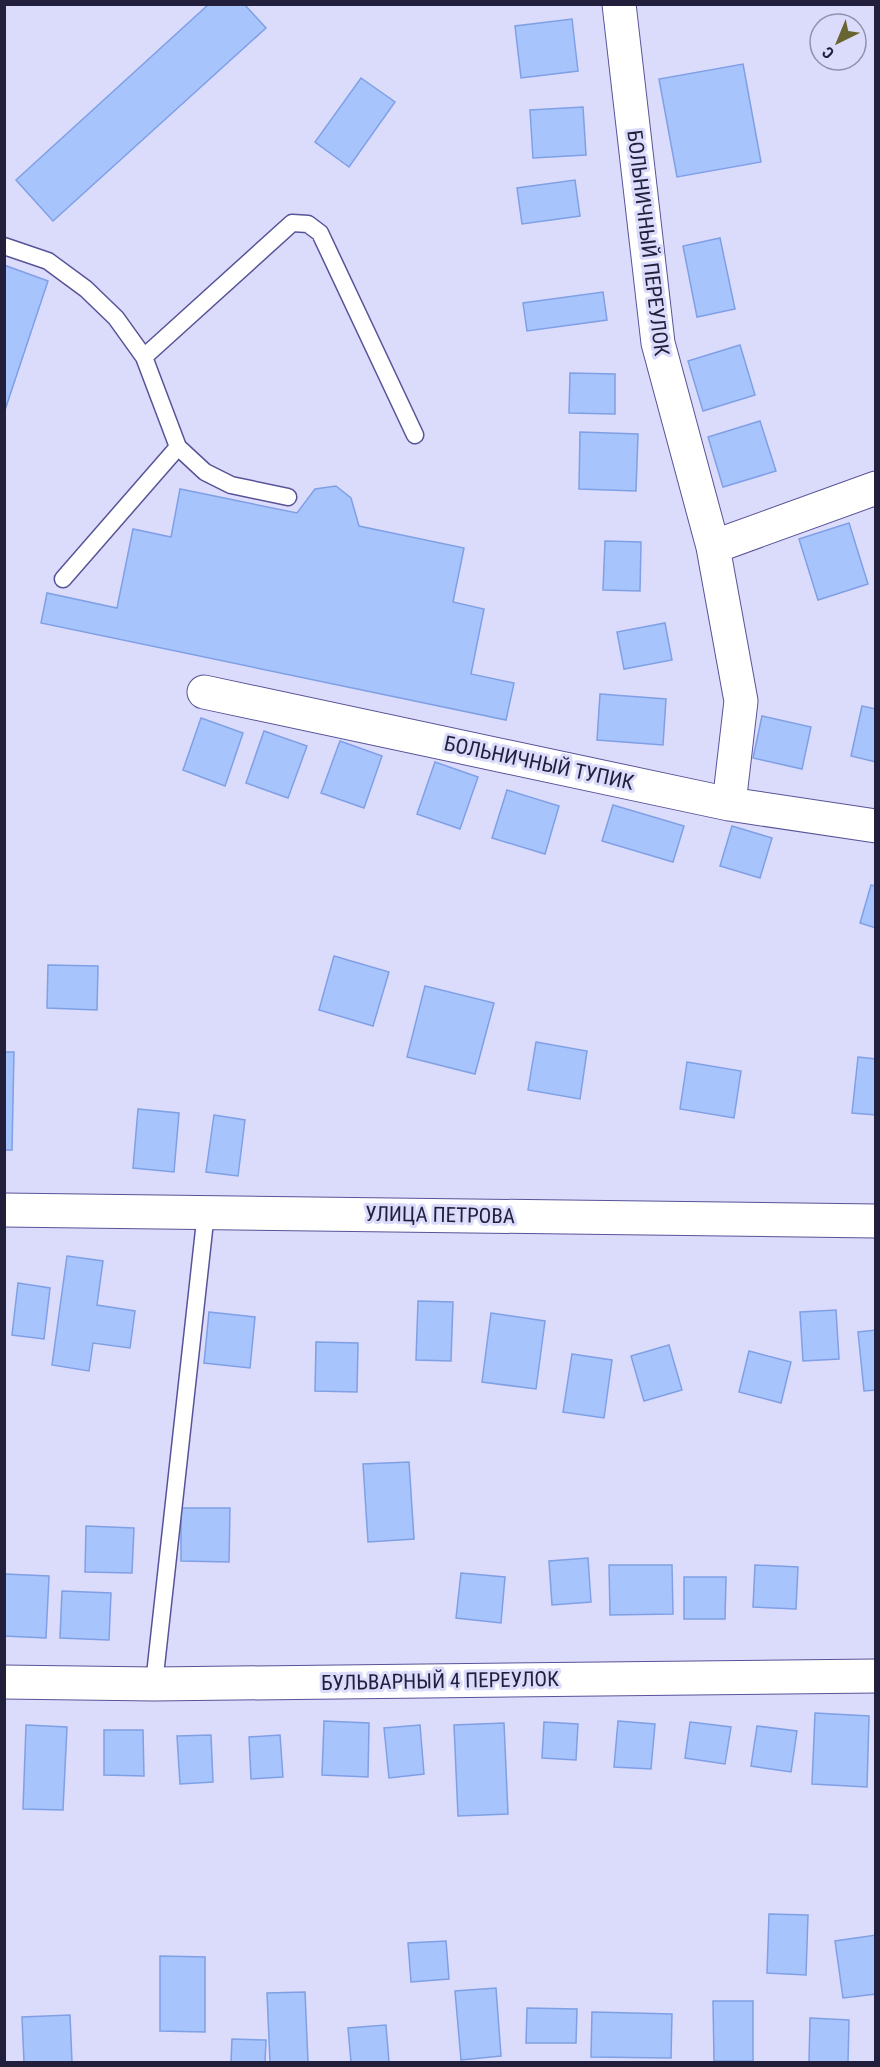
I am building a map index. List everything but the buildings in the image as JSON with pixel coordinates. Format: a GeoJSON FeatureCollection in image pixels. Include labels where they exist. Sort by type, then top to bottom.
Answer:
{"type":"FeatureCollection","features":[{"type":"Feature","properties":{"kind":"street","name":"БОЛЬНИЧНЫЙ ПЕРЕУЛОК"},"geometry":{"type":"LineString","coordinates":[[619,4],[658,343],[713,547],[741,701],[729,804]]}},
{"type":"Feature","properties":{"kind":"street"},"geometry":{"type":"LineString","coordinates":[[713,547],[876,488]]}},
{"type":"Feature","properties":{"kind":"street","name":"БОЛЬНИЧНЫЙ ТУПИК"},"geometry":{"type":"LineString","coordinates":[[204,692],[729,804],[876,826]]}},
{"type":"Feature","properties":{"kind":"street","name":"УЛИЦА ПЕТРОВА"},"geometry":{"type":"LineString","coordinates":[[4,1210],[876,1221]]}},
{"type":"Feature","properties":{"kind":"street","name":"БУЛЬВАРНЫЙ 4 ПЕРЕУЛОК"},"geometry":{"type":"LineString","coordinates":[[4,1682],[154,1684],[876,1676]]}},
{"type":"Feature","properties":{"kind":"lane"},"geometry":{"type":"LineString","coordinates":[[144,357],[292,223],[308,224],[321,233],[416,435]]}},
{"type":"Feature","properties":{"kind":"lane"},"geometry":{"type":"LineString","coordinates":[[4,246],[48,261],[86,289],[116,318],[144,357],[178,447],[205,472],[231,485],[288,497]]}},
{"type":"Feature","properties":{"kind":"lane"},"geometry":{"type":"LineString","coordinates":[[63,579],[178,447]]}},
{"type":"Feature","properties":{"kind":"lane"},"geometry":{"type":"LineString","coordinates":[[154,1684],[206,1212]]}}]}
